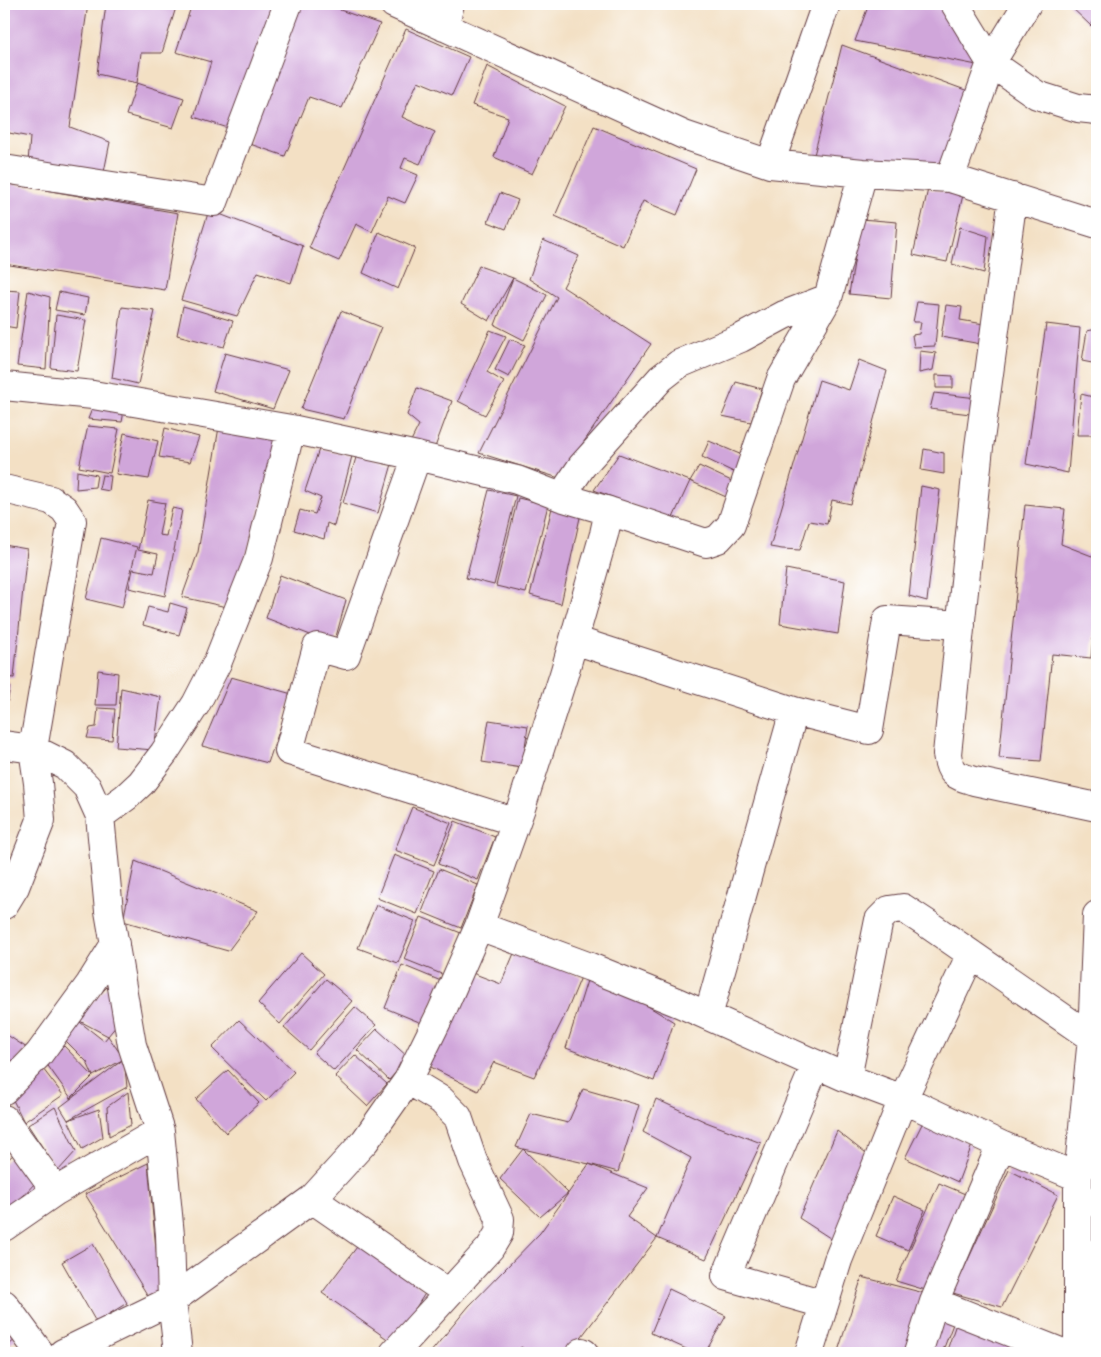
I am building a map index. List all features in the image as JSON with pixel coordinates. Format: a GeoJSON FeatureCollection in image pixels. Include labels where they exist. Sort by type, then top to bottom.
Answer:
{"type":"FeatureCollection","features":[{"type":"Feature","properties":{"kind":"street"},"geometry":{"type":"LineString","coordinates":[[4,169],[214,202],[288,4]]}},
{"type":"Feature","properties":{"kind":"street"},"geometry":{"type":"LineString","coordinates":[[394,4],[447,15],[684,135],[770,164],[863,173],[950,178],[1097,224]]}},
{"type":"Feature","properties":{"kind":"street"},"geometry":{"type":"LineString","coordinates":[[770,164],[826,4]]}},
{"type":"Feature","properties":{"kind":"street"},"geometry":{"type":"LineString","coordinates":[[954,4],[991,63],[1037,95],[1078,108],[1097,110]]}},
{"type":"Feature","properties":{"kind":"street"},"geometry":{"type":"LineString","coordinates":[[950,178],[991,63],[1027,4]]}},
{"type":"Feature","properties":{"kind":"street"},"geometry":{"type":"LineString","coordinates":[[4,386],[93,395],[291,429],[417,456],[517,480],[561,497],[706,543],[718,539],[731,525],[781,379],[828,298],[863,173]]}},
{"type":"Feature","properties":{"kind":"street"},"geometry":{"type":"LineString","coordinates":[[1013,197],[979,448],[947,754],[949,766],[956,775],[974,781],[1097,807]]}},
{"type":"Feature","properties":{"kind":"street"},"geometry":{"type":"LineString","coordinates":[[561,497],[582,466],[661,378],[679,364],[740,338],[784,315],[828,298]]}},
{"type":"Feature","properties":{"kind":"street"},"geometry":{"type":"LineString","coordinates":[[100,816],[126,797],[141,783],[164,753],[196,704],[218,661],[259,558],[291,429]]}},
{"type":"Feature","properties":{"kind":"street"},"geometry":{"type":"LineString","coordinates":[[417,456],[346,655],[317,647],[289,751],[516,822]]}},
{"type":"Feature","properties":{"kind":"street"},"geometry":{"type":"LineString","coordinates":[[4,489],[51,500],[64,509],[72,521],[33,749],[41,820],[15,887],[4,905]]}},
{"type":"Feature","properties":{"kind":"street"},"geometry":{"type":"LineString","coordinates":[[63,1353],[172,1300],[312,1199],[365,1141],[408,1080],[441,1013],[479,926],[516,822],[574,640],[609,511]]}},
{"type":"Feature","properties":{"kind":"street"},"geometry":{"type":"LineString","coordinates":[[574,640],[794,712],[869,730],[887,620],[961,624]]}},
{"type":"Feature","properties":{"kind":"street"},"geometry":{"type":"LineString","coordinates":[[708,1016],[794,712]]}},
{"type":"Feature","properties":{"kind":"street"},"geometry":{"type":"LineString","coordinates":[[4,745],[33,749],[65,765],[87,787],[100,816],[109,911],[132,1045],[160,1131],[170,1235],[172,1300],[178,1353]]}},
{"type":"Feature","properties":{"kind":"street"},"geometry":{"type":"LineString","coordinates":[[847,1078],[878,920],[889,910],[903,908],[1092,1038]]}},
{"type":"Feature","properties":{"kind":"street"},"geometry":{"type":"LineString","coordinates":[[1078,1353],[1097,915]]}},
{"type":"Feature","properties":{"kind":"street"},"geometry":{"type":"LineString","coordinates":[[479,926],[599,971],[708,1016],[847,1078],[903,1099],[1001,1144],[1084,1189]]}},
{"type":"Feature","properties":{"kind":"street"},"geometry":{"type":"LineString","coordinates":[[4,1090],[39,1054],[90,984],[115,944]]}},
{"type":"Feature","properties":{"kind":"street"},"geometry":{"type":"LineString","coordinates":[[808,1353],[838,1260],[903,1099],[971,954]]}},
{"type":"Feature","properties":{"kind":"street"},"geometry":{"type":"LineString","coordinates":[[816,1064],[726,1276],[824,1304]]}},
{"type":"Feature","properties":{"kind":"street"},"geometry":{"type":"LineString","coordinates":[[394,1353],[490,1248],[499,1233],[500,1219],[473,1161],[458,1117],[441,1100],[408,1080]]}},
{"type":"Feature","properties":{"kind":"street"},"geometry":{"type":"LineString","coordinates":[[4,1119],[56,1191]]}},
{"type":"Feature","properties":{"kind":"street"},"geometry":{"type":"LineString","coordinates":[[4,1227],[56,1191],[160,1131]]}},
{"type":"Feature","properties":{"kind":"street"},"geometry":{"type":"LineString","coordinates":[[918,1353],[934,1302],[1001,1144]]}},
{"type":"Feature","properties":{"kind":"street"},"geometry":{"type":"LineString","coordinates":[[312,1199],[448,1293]]}},
{"type":"Feature","properties":{"kind":"street"},"geometry":{"type":"LineString","coordinates":[[934,1302],[1063,1353]]}},
{"type":"Feature","properties":{"kind":"street"},"geometry":{"type":"LineString","coordinates":[[4,1304],[40,1353]]}},
{"type":"Feature","properties":{"kind":"building"},"geometry":{"type":"Polygon","coordinates":[[[4,4],[88,4],[70,127],[110,142],[103,177],[28,163],[30,137],[4,132],[4,4]]]}},
{"type":"Feature","properties":{"kind":"building"},"geometry":{"type":"Polygon","coordinates":[[[106,4],[177,4],[162,53],[141,53],[137,83],[97,74],[106,4]]]}},
{"type":"Feature","properties":{"kind":"building"},"geometry":{"type":"Polygon","coordinates":[[[192,4],[274,4],[228,128],[194,117],[211,62],[176,52],[192,4]]]}},
{"type":"Feature","properties":{"kind":"building"},"geometry":{"type":"Polygon","coordinates":[[[290,4],[341,4],[340,10],[380,24],[342,108],[309,97],[285,156],[247,143],[290,4]]]}},
{"type":"Feature","properties":{"kind":"building"},"geometry":{"type":"Polygon","coordinates":[[[869,4],[944,4],[982,66],[855,41],[869,4]]]}},
{"type":"Feature","properties":{"kind":"building"},"geometry":{"type":"Polygon","coordinates":[[[1068,4],[1097,4],[1097,14],[1091,26],[1068,4]]]}},
{"type":"Feature","properties":{"kind":"building"},"geometry":{"type":"Polygon","coordinates":[[[406,29],[469,57],[452,95],[418,81],[402,117],[435,132],[420,164],[405,158],[401,168],[418,175],[405,203],[388,196],[372,232],[356,224],[339,261],[309,248],[406,29]]]}},
{"type":"Feature","properties":{"kind":"building"},"geometry":{"type":"Polygon","coordinates":[[[842,45],[968,91],[942,166],[814,155],[842,45]]]}},
{"type":"Feature","properties":{"kind":"building"},"geometry":{"type":"Polygon","coordinates":[[[487,66],[565,106],[532,174],[494,157],[508,117],[472,105],[487,66]]]}},
{"type":"Feature","properties":{"kind":"building"},"geometry":{"type":"Polygon","coordinates":[[[137,83],[184,98],[173,128],[126,115],[137,83]]]}},
{"type":"Feature","properties":{"kind":"building"},"geometry":{"type":"Polygon","coordinates":[[[594,126],[696,169],[677,215],[643,201],[623,246],[555,216],[594,126]]]}},
{"type":"Feature","properties":{"kind":"building"},"geometry":{"type":"Polygon","coordinates":[[[4,183],[178,213],[165,290],[4,264],[4,183]]]}},
{"type":"Feature","properties":{"kind":"building"},"geometry":{"type":"Polygon","coordinates":[[[928,189],[963,195],[947,262],[913,255],[928,189]]]}},
{"type":"Feature","properties":{"kind":"building"},"geometry":{"type":"Polygon","coordinates":[[[500,193],[518,200],[506,229],[488,222],[500,193]]]}},
{"type":"Feature","properties":{"kind":"building"},"geometry":{"type":"Polygon","coordinates":[[[209,210],[303,246],[291,283],[258,272],[237,316],[181,300],[209,210]]]}},
{"type":"Feature","properties":{"kind":"building"},"geometry":{"type":"Polygon","coordinates":[[[861,219],[897,222],[891,298],[849,294],[861,219]]]}},
{"type":"Feature","properties":{"kind":"building"},"geometry":{"type":"Polygon","coordinates":[[[960,227],[988,236],[984,273],[952,264],[960,227]]]}},
{"type":"Feature","properties":{"kind":"building"},"geometry":{"type":"Polygon","coordinates":[[[379,232],[415,248],[398,289],[363,273],[379,232]]]}},
{"type":"Feature","properties":{"kind":"building"},"geometry":{"type":"Polygon","coordinates":[[[543,240],[579,256],[563,287],[651,344],[559,478],[479,453],[557,297],[529,279],[543,240]]]}},
{"type":"Feature","properties":{"kind":"building"},"geometry":{"type":"Polygon","coordinates":[[[479,266],[513,278],[489,321],[461,304],[479,266]]]}},
{"type":"Feature","properties":{"kind":"building"},"geometry":{"type":"Polygon","coordinates":[[[513,278],[547,295],[524,340],[495,325],[513,278]]]}},
{"type":"Feature","properties":{"kind":"building"},"geometry":{"type":"Polygon","coordinates":[[[4,290],[20,291],[16,328],[4,326],[4,290]]]}},
{"type":"Feature","properties":{"kind":"building"},"geometry":{"type":"Polygon","coordinates":[[[28,291],[50,297],[46,369],[17,366],[28,291]]]}},
{"type":"Feature","properties":{"kind":"building"},"geometry":{"type":"Polygon","coordinates":[[[59,292],[88,298],[85,315],[55,310],[59,292]]]}},
{"type":"Feature","properties":{"kind":"building"},"geometry":{"type":"Polygon","coordinates":[[[917,302],[939,304],[935,346],[914,347],[912,335],[919,334],[921,322],[913,322],[917,302]]]}},
{"type":"Feature","properties":{"kind":"building"},"geometry":{"type":"Polygon","coordinates":[[[946,305],[962,307],[960,320],[990,325],[987,345],[941,337],[946,305]]]}},
{"type":"Feature","properties":{"kind":"building"},"geometry":{"type":"Polygon","coordinates":[[[183,306],[233,321],[224,347],[177,335],[183,306]]]}},
{"type":"Feature","properties":{"kind":"building"},"geometry":{"type":"Polygon","coordinates":[[[122,307],[155,311],[138,384],[112,378],[122,307]]]}},
{"type":"Feature","properties":{"kind":"building"},"geometry":{"type":"Polygon","coordinates":[[[341,311],[381,327],[344,419],[301,409],[341,311]]]}},
{"type":"Feature","properties":{"kind":"building"},"geometry":{"type":"Polygon","coordinates":[[[56,315],[86,320],[77,371],[51,368],[56,315]]]}},
{"type":"Feature","properties":{"kind":"building"},"geometry":{"type":"Polygon","coordinates":[[[1046,324],[1080,328],[1068,473],[1026,464],[1046,324]]]}},
{"type":"Feature","properties":{"kind":"building"},"geometry":{"type":"Polygon","coordinates":[[[1097,329],[1097,364],[1082,361],[1087,331],[1097,329]]]}},
{"type":"Feature","properties":{"kind":"building"},"geometry":{"type":"Polygon","coordinates":[[[490,330],[506,336],[487,372],[504,382],[485,415],[458,401],[490,330]]]}},
{"type":"Feature","properties":{"kind":"building"},"geometry":{"type":"Polygon","coordinates":[[[510,339],[525,345],[509,377],[495,370],[510,339]]]}},
{"type":"Feature","properties":{"kind":"building"},"geometry":{"type":"Polygon","coordinates":[[[920,351],[936,353],[933,370],[919,373],[920,351]]]}},
{"type":"Feature","properties":{"kind":"building"},"geometry":{"type":"Polygon","coordinates":[[[225,353],[289,370],[273,409],[213,391],[225,353]]]}},
{"type":"Feature","properties":{"kind":"building"},"geometry":{"type":"Polygon","coordinates":[[[859,360],[887,371],[851,504],[832,500],[827,524],[809,521],[800,550],[770,547],[819,380],[849,390],[859,360]]]}},
{"type":"Feature","properties":{"kind":"building"},"geometry":{"type":"Polygon","coordinates":[[[936,375],[953,376],[953,388],[936,388],[936,375]]]}},
{"type":"Feature","properties":{"kind":"building"},"geometry":{"type":"Polygon","coordinates":[[[736,382],[762,389],[751,422],[722,416],[736,382]]]}},
{"type":"Feature","properties":{"kind":"building"},"geometry":{"type":"Polygon","coordinates":[[[417,388],[452,401],[434,450],[411,441],[419,425],[407,415],[417,388]]]}},
{"type":"Feature","properties":{"kind":"building"},"geometry":{"type":"Polygon","coordinates":[[[934,393],[977,398],[978,415],[930,409],[934,393]]]}},
{"type":"Feature","properties":{"kind":"building"},"geometry":{"type":"Polygon","coordinates":[[[1081,394],[1097,398],[1093,435],[1077,435],[1081,394]]]}},
{"type":"Feature","properties":{"kind":"building"},"geometry":{"type":"Polygon","coordinates":[[[94,404],[124,411],[122,422],[88,419],[94,404]]]}},
{"type":"Feature","properties":{"kind":"building"},"geometry":{"type":"Polygon","coordinates":[[[88,426],[119,429],[110,473],[79,467],[88,426]]]}},
{"type":"Feature","properties":{"kind":"building"},"geometry":{"type":"Polygon","coordinates":[[[219,427],[280,439],[231,608],[182,597],[198,552],[219,427]]]}},
{"type":"Feature","properties":{"kind":"building"},"geometry":{"type":"Polygon","coordinates":[[[165,428],[199,437],[190,462],[159,457],[165,428]]]}},
{"type":"Feature","properties":{"kind":"building"},"geometry":{"type":"Polygon","coordinates":[[[124,433],[158,441],[149,479],[116,474],[124,433]]]}},
{"type":"Feature","properties":{"kind":"building"},"geometry":{"type":"Polygon","coordinates":[[[709,441],[749,458],[742,476],[702,457],[709,441]]]}},
{"type":"Feature","properties":{"kind":"building"},"geometry":{"type":"Polygon","coordinates":[[[319,449],[352,456],[334,526],[327,523],[324,539],[294,530],[300,510],[315,514],[321,498],[305,491],[319,449]]]}},
{"type":"Feature","properties":{"kind":"building"},"geometry":{"type":"Polygon","coordinates":[[[924,449],[944,453],[944,474],[921,470],[924,449]]]}},
{"type":"Feature","properties":{"kind":"building"},"geometry":{"type":"Polygon","coordinates":[[[357,454],[392,464],[378,513],[343,503],[357,454]]]}},
{"type":"Feature","properties":{"kind":"building"},"geometry":{"type":"Polygon","coordinates":[[[619,454],[690,481],[672,520],[594,490],[619,454]]]}},
{"type":"Feature","properties":{"kind":"building"},"geometry":{"type":"Polygon","coordinates":[[[699,466],[738,484],[733,500],[690,481],[699,466]]]}},
{"type":"Feature","properties":{"kind":"building"},"geometry":{"type":"Polygon","coordinates":[[[77,471],[97,475],[95,487],[76,489],[77,471]]]}},
{"type":"Feature","properties":{"kind":"building"},"geometry":{"type":"Polygon","coordinates":[[[102,475],[111,476],[109,491],[99,489],[102,475]]]}},
{"type":"Feature","properties":{"kind":"building"},"geometry":{"type":"Polygon","coordinates":[[[921,486],[940,490],[927,601],[909,596],[921,486]]]}},
{"type":"Feature","properties":{"kind":"building"},"geometry":{"type":"Polygon","coordinates":[[[489,490],[516,496],[494,585],[466,578],[489,490]]]}},
{"type":"Feature","properties":{"kind":"building"},"geometry":{"type":"Polygon","coordinates":[[[518,498],[548,505],[526,593],[496,586],[518,498]]]}},
{"type":"Feature","properties":{"kind":"building"},"geometry":{"type":"Polygon","coordinates":[[[148,500],[165,503],[159,535],[166,536],[172,508],[182,510],[165,596],[129,588],[133,569],[154,573],[158,554],[138,550],[148,500]]]}},
{"type":"Feature","properties":{"kind":"building"},"geometry":{"type":"Polygon","coordinates":[[[553,504],[581,513],[561,604],[530,595],[553,504]]]}},
{"type":"Feature","properties":{"kind":"building"},"geometry":{"type":"Polygon","coordinates":[[[1025,505],[1065,509],[1061,544],[1097,558],[1097,597],[1091,658],[1052,654],[1041,761],[999,758],[1025,505]]]}},
{"type":"Feature","properties":{"kind":"building"},"geometry":{"type":"Polygon","coordinates":[[[101,538],[137,547],[122,608],[86,599],[101,538]]]}},
{"type":"Feature","properties":{"kind":"building"},"geometry":{"type":"Polygon","coordinates":[[[4,545],[27,549],[14,678],[4,677],[4,619],[7,580],[4,580],[4,545]]]}},
{"type":"Feature","properties":{"kind":"building"},"geometry":{"type":"Polygon","coordinates":[[[786,569],[845,581],[838,634],[780,624],[786,569]]]}},
{"type":"Feature","properties":{"kind":"building"},"geometry":{"type":"Polygon","coordinates":[[[280,575],[346,600],[334,644],[266,618],[280,575]]]}},
{"type":"Feature","properties":{"kind":"building"},"geometry":{"type":"Polygon","coordinates":[[[170,603],[187,608],[179,635],[143,625],[148,607],[168,612],[170,603]]]}},
{"type":"Feature","properties":{"kind":"building"},"geometry":{"type":"Polygon","coordinates":[[[98,670],[118,673],[116,705],[95,705],[98,670]]]}},
{"type":"Feature","properties":{"kind":"building"},"geometry":{"type":"Polygon","coordinates":[[[231,677],[292,694],[268,763],[202,746],[231,677]]]}},
{"type":"Feature","properties":{"kind":"building"},"geometry":{"type":"Polygon","coordinates":[[[4,684],[10,685],[5,720],[4,720],[4,684]]]}},
{"type":"Feature","properties":{"kind":"building"},"geometry":{"type":"Polygon","coordinates":[[[121,688],[161,697],[154,750],[116,747],[121,688]]]}},
{"type":"Feature","properties":{"kind":"building"},"geometry":{"type":"Polygon","coordinates":[[[98,708],[115,709],[112,740],[87,738],[90,728],[96,727],[98,708]]]}},
{"type":"Feature","properties":{"kind":"building"},"geometry":{"type":"Polygon","coordinates":[[[489,720],[528,726],[522,768],[482,762],[489,720]]]}},
{"type":"Feature","properties":{"kind":"building"},"geometry":{"type":"Polygon","coordinates":[[[412,807],[451,823],[434,865],[395,850],[412,807]]]}},
{"type":"Feature","properties":{"kind":"building"},"geometry":{"type":"Polygon","coordinates":[[[455,821],[495,837],[478,880],[438,864],[455,821]]]}},
{"type":"Feature","properties":{"kind":"building"},"geometry":{"type":"Polygon","coordinates":[[[394,855],[434,871],[417,914],[377,898],[394,855]]]}},
{"type":"Feature","properties":{"kind":"building"},"geometry":{"type":"Polygon","coordinates":[[[135,861],[258,911],[228,951],[123,921],[135,861]]]}},
{"type":"Feature","properties":{"kind":"building"},"geometry":{"type":"Polygon","coordinates":[[[439,869],[478,885],[461,928],[422,912],[439,869]]]}},
{"type":"Feature","properties":{"kind":"building"},"geometry":{"type":"Polygon","coordinates":[[[376,905],[415,921],[398,963],[358,948],[376,905]]]}},
{"type":"Feature","properties":{"kind":"building"},"geometry":{"type":"Polygon","coordinates":[[[421,917],[461,933],[444,975],[404,959],[421,917]]]}},
{"type":"Feature","properties":{"kind":"building"},"geometry":{"type":"Polygon","coordinates":[[[515,951],[581,977],[567,1011],[534,1077],[494,1062],[478,1091],[423,1063],[462,969],[501,984],[515,951]]]}},
{"type":"Feature","properties":{"kind":"building"},"geometry":{"type":"Polygon","coordinates":[[[301,953],[324,974],[280,1024],[258,1003],[301,953]]]}},
{"type":"Feature","properties":{"kind":"building"},"geometry":{"type":"Polygon","coordinates":[[[402,965],[441,981],[424,1024],[385,1008],[402,965]]]}},
{"type":"Feature","properties":{"kind":"building"},"geometry":{"type":"Polygon","coordinates":[[[590,971],[674,1022],[654,1081],[566,1048],[590,971]]]}},
{"type":"Feature","properties":{"kind":"building"},"geometry":{"type":"Polygon","coordinates":[[[326,979],[352,1001],[309,1050],[284,1028],[326,979]]]}},
{"type":"Feature","properties":{"kind":"building"},"geometry":{"type":"Polygon","coordinates":[[[107,987],[121,1020],[108,1036],[76,1019],[107,987]]]}},
{"type":"Feature","properties":{"kind":"building"},"geometry":{"type":"Polygon","coordinates":[[[355,1007],[376,1025],[334,1071],[314,1053],[355,1007]]]}},
{"type":"Feature","properties":{"kind":"building"},"geometry":{"type":"Polygon","coordinates":[[[76,1019],[104,1041],[108,1036],[124,1059],[93,1076],[87,1062],[66,1041],[76,1019]]]}},
{"type":"Feature","properties":{"kind":"building"},"geometry":{"type":"Polygon","coordinates":[[[239,1020],[294,1072],[266,1101],[212,1048],[239,1020]]]}},
{"type":"Feature","properties":{"kind":"building"},"geometry":{"type":"Polygon","coordinates":[[[377,1029],[409,1058],[389,1080],[357,1050],[377,1029]]]}},
{"type":"Feature","properties":{"kind":"building"},"geometry":{"type":"Polygon","coordinates":[[[4,1033],[27,1048],[4,1078],[4,1033]]]}},
{"type":"Feature","properties":{"kind":"building"},"geometry":{"type":"Polygon","coordinates":[[[64,1046],[93,1076],[71,1098],[46,1063],[64,1046]]]}},
{"type":"Feature","properties":{"kind":"building"},"geometry":{"type":"Polygon","coordinates":[[[355,1055],[387,1084],[367,1106],[335,1076],[355,1055]]]}},
{"type":"Feature","properties":{"kind":"building"},"geometry":{"type":"Polygon","coordinates":[[[124,1059],[127,1087],[68,1120],[60,1107],[124,1059]]]}},
{"type":"Feature","properties":{"kind":"building"},"geometry":{"type":"Polygon","coordinates":[[[43,1069],[63,1095],[24,1122],[12,1098],[43,1069]]]}},
{"type":"Feature","properties":{"kind":"building"},"geometry":{"type":"Polygon","coordinates":[[[228,1070],[259,1103],[226,1133],[196,1099],[228,1070]]]}},
{"type":"Feature","properties":{"kind":"building"},"geometry":{"type":"Polygon","coordinates":[[[583,1089],[639,1105],[618,1172],[516,1147],[531,1114],[568,1123],[583,1089]]]}},
{"type":"Feature","properties":{"kind":"building"},"geometry":{"type":"Polygon","coordinates":[[[128,1092],[131,1125],[109,1136],[107,1107],[128,1092]]]}},
{"type":"Feature","properties":{"kind":"building"},"geometry":{"type":"Polygon","coordinates":[[[656,1099],[706,1122],[761,1143],[706,1259],[657,1238],[691,1158],[643,1132],[656,1099]]]}},
{"type":"Feature","properties":{"kind":"building"},"geometry":{"type":"Polygon","coordinates":[[[55,1107],[76,1151],[58,1171],[28,1125],[55,1107]]]}},
{"type":"Feature","properties":{"kind":"building"},"geometry":{"type":"Polygon","coordinates":[[[99,1109],[103,1137],[82,1149],[68,1120],[99,1109]]]}},
{"type":"Feature","properties":{"kind":"building"},"geometry":{"type":"Polygon","coordinates":[[[924,1120],[972,1145],[958,1182],[905,1158],[924,1120]]]}},
{"type":"Feature","properties":{"kind":"building"},"geometry":{"type":"Polygon","coordinates":[[[837,1131],[870,1157],[833,1240],[799,1218],[837,1131]]]}},
{"type":"Feature","properties":{"kind":"building"},"geometry":{"type":"Polygon","coordinates":[[[523,1149],[568,1193],[540,1217],[500,1179],[523,1149]]]}},
{"type":"Feature","properties":{"kind":"building"},"geometry":{"type":"Polygon","coordinates":[[[14,1154],[36,1182],[7,1213],[4,1210],[4,1163],[14,1154]]]}},
{"type":"Feature","properties":{"kind":"building"},"geometry":{"type":"Polygon","coordinates":[[[148,1163],[160,1292],[148,1296],[85,1194],[148,1163]]]}},
{"type":"Feature","properties":{"kind":"building"},"geometry":{"type":"Polygon","coordinates":[[[589,1164],[648,1188],[627,1217],[657,1238],[569,1353],[531,1353],[521,1347],[515,1353],[430,1353],[469,1306],[540,1233],[589,1164]]]}},
{"type":"Feature","properties":{"kind":"building"},"geometry":{"type":"Polygon","coordinates":[[[1009,1170],[1058,1195],[1002,1307],[953,1293],[1009,1170]]]}},
{"type":"Feature","properties":{"kind":"building"},"geometry":{"type":"Polygon","coordinates":[[[939,1183],[970,1196],[932,1292],[896,1281],[939,1183]]]}},
{"type":"Feature","properties":{"kind":"building"},"geometry":{"type":"Polygon","coordinates":[[[893,1196],[925,1210],[908,1250],[876,1236],[893,1196]]]}},
{"type":"Feature","properties":{"kind":"building"},"geometry":{"type":"Polygon","coordinates":[[[363,1239],[426,1292],[393,1343],[322,1293],[363,1239]]]}},
{"type":"Feature","properties":{"kind":"building"},"geometry":{"type":"Polygon","coordinates":[[[93,1244],[127,1303],[96,1322],[62,1262],[93,1244]]]}},
{"type":"Feature","properties":{"kind":"building"},"geometry":{"type":"Polygon","coordinates":[[[862,1277],[924,1293],[907,1353],[844,1353],[838,1351],[862,1277]]]}},
{"type":"Feature","properties":{"kind":"building"},"geometry":{"type":"Polygon","coordinates":[[[669,1289],[726,1316],[705,1353],[695,1353],[651,1333],[669,1289]]]}},
{"type":"Feature","properties":{"kind":"building"},"geometry":{"type":"Polygon","coordinates":[[[936,1309],[956,1316],[942,1353],[920,1353],[936,1309]]]}},
{"type":"Feature","properties":{"kind":"building"},"geometry":{"type":"Polygon","coordinates":[[[958,1318],[1029,1353],[1003,1353],[997,1350],[996,1353],[946,1353],[958,1318]]]}},
{"type":"Feature","properties":{"kind":"building"},"geometry":{"type":"Polygon","coordinates":[[[4,1323],[16,1339],[4,1349],[4,1323]]]}}]}
